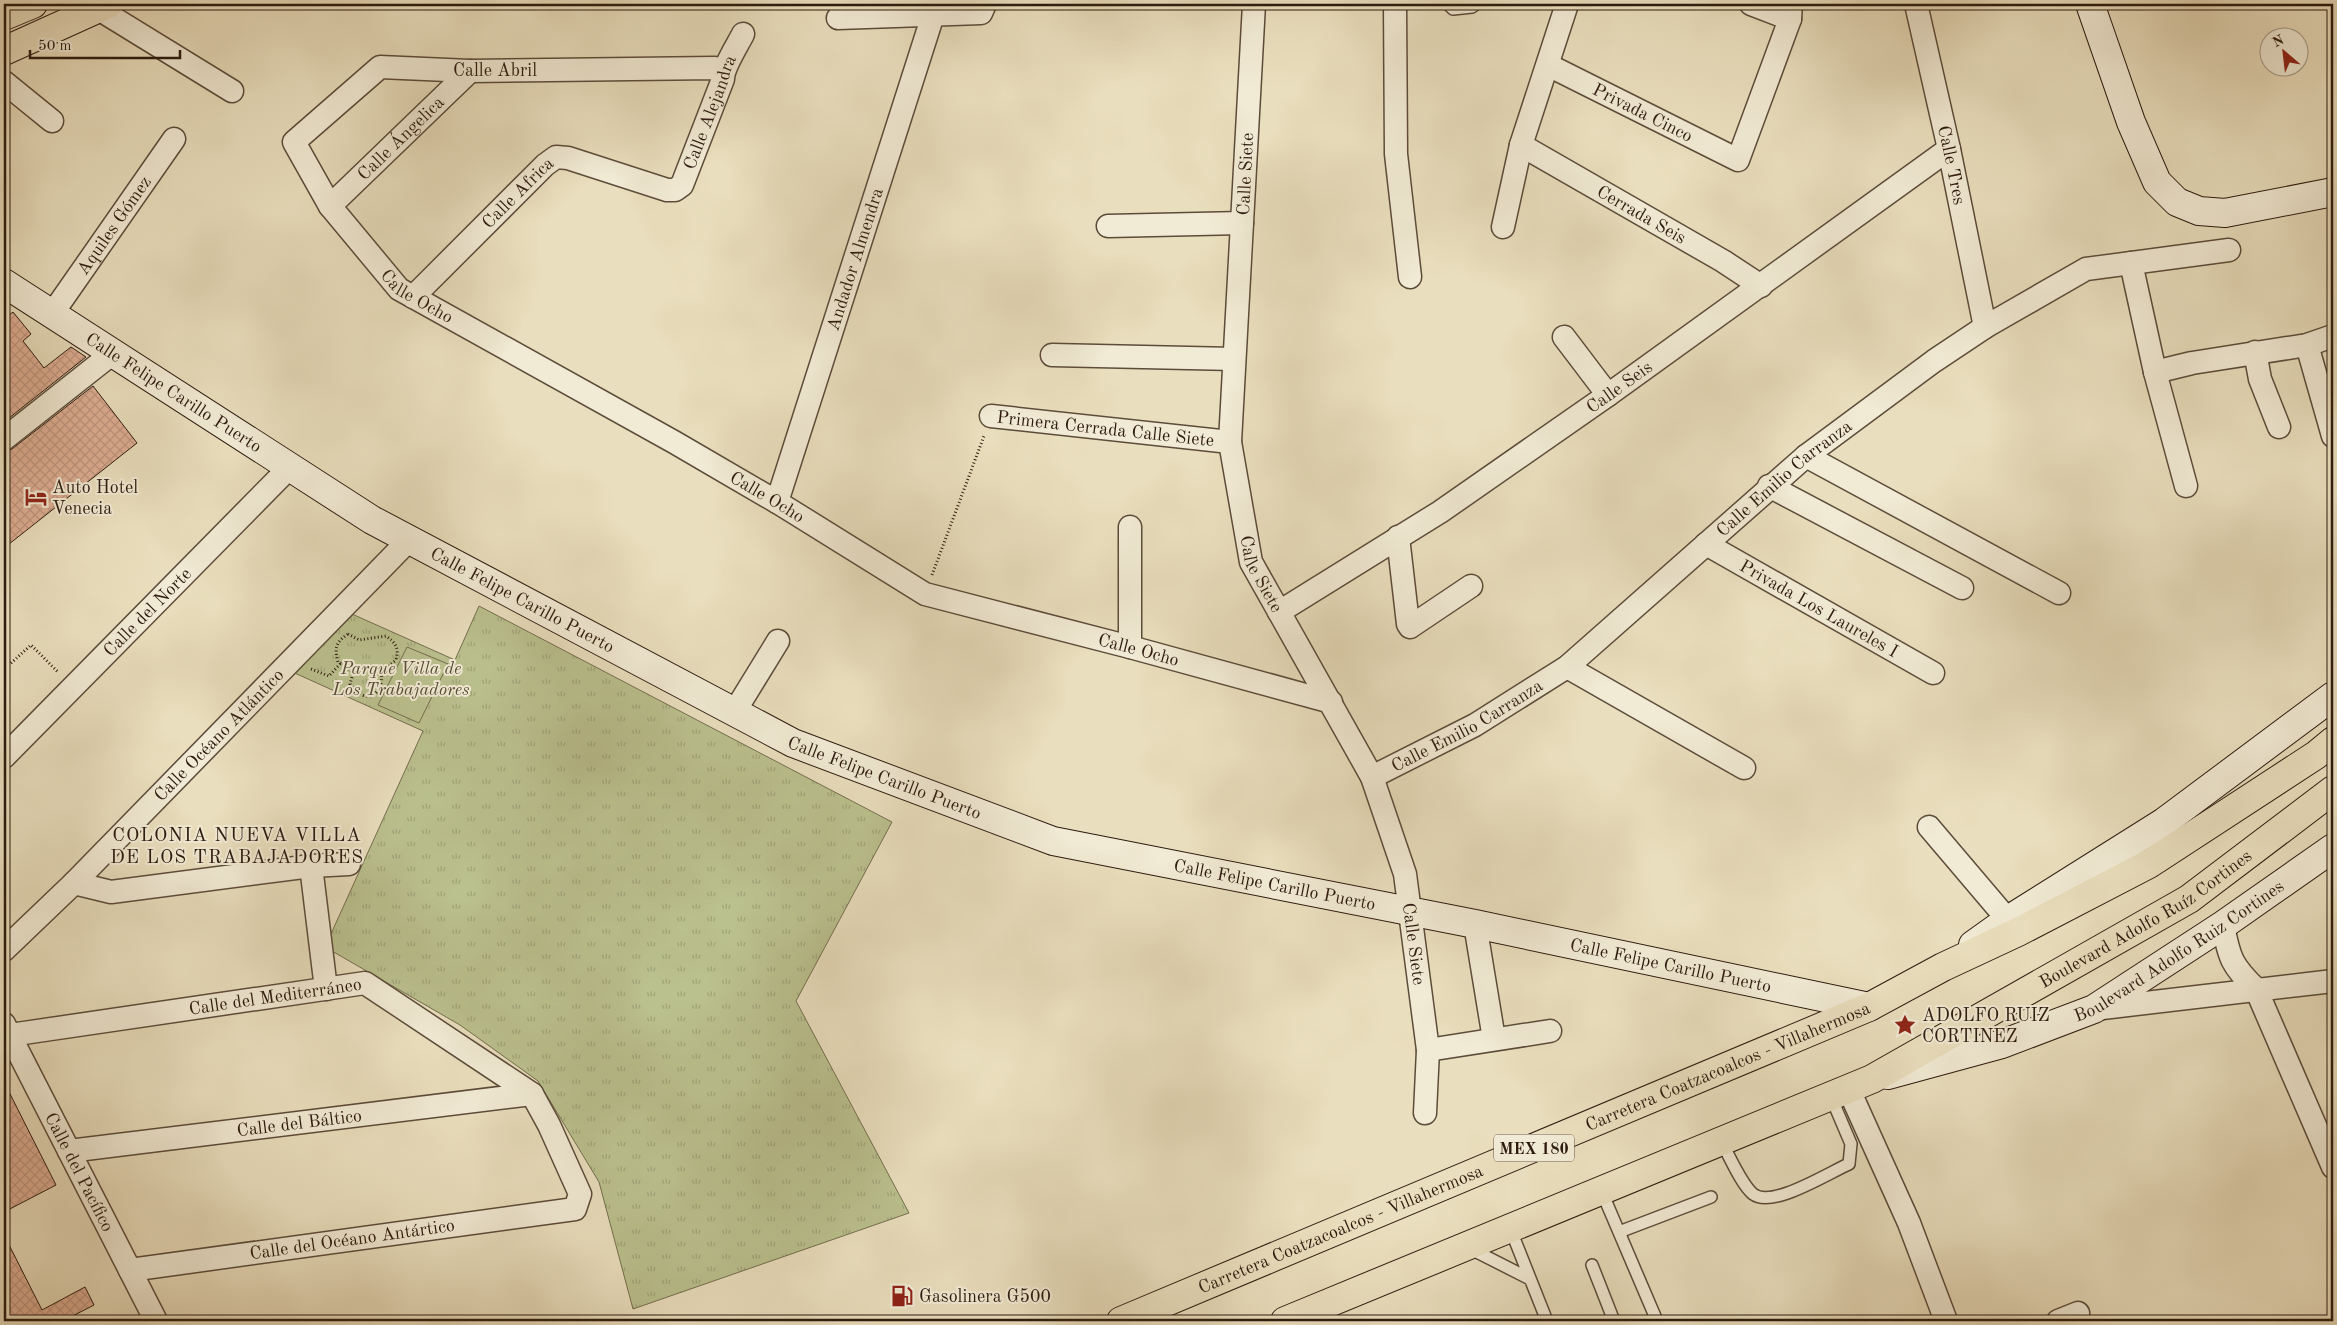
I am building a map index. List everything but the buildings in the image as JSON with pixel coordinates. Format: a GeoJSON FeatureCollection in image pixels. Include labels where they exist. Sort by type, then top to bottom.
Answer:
{"type":"FeatureCollection","features":[{"type":"Feature","properties":{"kind":"main road"},"geometry":{"type":"LineString","coordinates":[[4,16],[33,4]]}},
{"type":"Feature","properties":{"kind":"main road"},"geometry":{"type":"LineString","coordinates":[[4,51],[103,6]]}},
{"type":"Feature","properties":{"kind":"main road"},"geometry":{"type":"LineString","coordinates":[[1943,967],[2018,932],[2149,864],[2316,756],[2333,741]]}},
{"type":"Feature","properties":{"kind":"main road","name":"Boulevard Adolfo Ruíz Cortines"},"geometry":{"type":"LineString","coordinates":[[1851,1089],[2189,899],[2333,790]]}},
{"type":"Feature","properties":{"kind":"main road","name":"Carretera Coatzacoalcos - Villahermosa"},"geometry":{"type":"LineString","coordinates":[[1121,1321],[1869,1007],[1943,967]]}},
{"type":"Feature","properties":{"kind":"main road"},"geometry":{"type":"LineString","coordinates":[[1285,1321],[1851,1089]]}},
{"type":"Feature","properties":{"kind":"street"},"geometry":{"type":"LineString","coordinates":[[838,18],[981,13],[985,4]]}},
{"type":"Feature","properties":{"kind":"street","name":"Calle Siete"},"geometry":{"type":"LineString","coordinates":[[1254,4],[1230,442],[1248,552],[1279,612],[1372,777],[1405,874],[1428,1050],[1425,1113]]}},
{"type":"Feature","properties":{"kind":"street"},"geometry":{"type":"LineString","coordinates":[[1395,4],[1396,154],[1410,277]]}},
{"type":"Feature","properties":{"kind":"street"},"geometry":{"type":"LineString","coordinates":[[1503,227],[1521,145],[1567,4]]}},
{"type":"Feature","properties":{"kind":"street"},"geometry":{"type":"LineString","coordinates":[[1751,4],[1791,12]]}},
{"type":"Feature","properties":{"kind":"street","name":"Calle Tres"},"geometry":{"type":"LineString","coordinates":[[1916,4],[1949,149],[1985,327]]}},
{"type":"Feature","properties":{"kind":"street"},"geometry":{"type":"LineString","coordinates":[[2090,4],[2131,122],[2157,182],[2177,202],[2199,211],[2224,213],[2332,194]]}},
{"type":"Feature","properties":{"kind":"street"},"geometry":{"type":"LineString","coordinates":[[103,6],[232,91]]}},
{"type":"Feature","properties":{"kind":"street","name":"Privada Cinco"},"geometry":{"type":"LineString","coordinates":[[1548,65],[1738,160],[1791,12]]}},
{"type":"Feature","properties":{"kind":"street","name":"Andador Almendra"},"geometry":{"type":"LineString","coordinates":[[777,502],[933,15]]}},
{"type":"Feature","properties":{"kind":"street","name":"Calle Alejandra"},"geometry":{"type":"LineString","coordinates":[[675,190],[682,185],[723,79],[723,71],[732,59],[742,34]]}},
{"type":"Feature","properties":{"kind":"street","name":"Calle Abril"},"geometry":{"type":"LineString","coordinates":[[294,142],[380,67],[470,71],[715,68],[723,71]]}},
{"type":"Feature","properties":{"kind":"street","name":"Calle Ángelica"},"geometry":{"type":"LineString","coordinates":[[330,206],[470,71]]}},
{"type":"Feature","properties":{"kind":"street"},"geometry":{"type":"LineString","coordinates":[[4,82],[52,121]]}},
{"type":"Feature","properties":{"kind":"street","name":"Aquiles Gómez"},"geometry":{"type":"LineString","coordinates":[[52,314],[174,139]]}},
{"type":"Feature","properties":{"kind":"street","name":"Calle Ocho"},"geometry":{"type":"LineString","coordinates":[[294,142],[330,206],[399,289],[777,502],[925,594],[1331,702]]}},
{"type":"Feature","properties":{"kind":"street","name":"Cerrada Seis"},"geometry":{"type":"LineString","coordinates":[[1521,145],[1723,261],[1761,286]]}},
{"type":"Feature","properties":{"kind":"street","name":"Calle Seis"},"geometry":{"type":"LineString","coordinates":[[1279,612],[1440,512],[1761,286],[1949,149]]}},
{"type":"Feature","properties":{"kind":"street","name":"Calle Africa"},"geometry":{"type":"LineString","coordinates":[[413,297],[545,165],[556,157],[568,158],[667,190],[675,190]]}},
{"type":"Feature","properties":{"kind":"street"},"geometry":{"type":"LineString","coordinates":[[1108,226],[1242,223]]}},
{"type":"Feature","properties":{"kind":"street","name":"Calle Emilio Carranza"},"geometry":{"type":"LineString","coordinates":[[1372,777],[1475,725],[1567,667],[1806,456],[1934,361],[1985,327],[2086,269],[2229,250]]}},
{"type":"Feature","properties":{"kind":"street"},"geometry":{"type":"LineString","coordinates":[[2131,263],[2154,372],[2186,486]]}},
{"type":"Feature","properties":{"kind":"street","name":"Calle Felipe Carillo Puerto"},"geometry":{"type":"LineString","coordinates":[[7,288],[52,314],[372,520],[793,743],[1053,841],[1475,924],[1869,1007]]}},
{"type":"Feature","properties":{"kind":"street"},"geometry":{"type":"LineString","coordinates":[[2154,372],[2255,352],[2306,345],[2333,336]]}},
{"type":"Feature","properties":{"kind":"street"},"geometry":{"type":"LineString","coordinates":[[1564,337],[1608,395]]}},
{"type":"Feature","properties":{"kind":"street"},"geometry":{"type":"LineString","coordinates":[[2306,345],[2333,436]]}},
{"type":"Feature","properties":{"kind":"street"},"geometry":{"type":"LineString","coordinates":[[2255,352],[2260,380],[2279,427]]}},
{"type":"Feature","properties":{"kind":"street"},"geometry":{"type":"LineString","coordinates":[[4,440],[113,353]]}},
{"type":"Feature","properties":{"kind":"street"},"geometry":{"type":"LineString","coordinates":[[1052,355],[1234,359]]}},
{"type":"Feature","properties":{"kind":"street","name":"Primera Cerrada Calle Siete"},"geometry":{"type":"LineString","coordinates":[[991,416],[1230,442]]}},
{"type":"Feature","properties":{"kind":"street"},"geometry":{"type":"LineString","coordinates":[[1806,456],[2059,593]]}},
{"type":"Feature","properties":{"kind":"street","name":"Calle del Norte"},"geometry":{"type":"LineString","coordinates":[[4,757],[290,467]]}},
{"type":"Feature","properties":{"kind":"street"},"geometry":{"type":"LineString","coordinates":[[1770,486],[1962,588]]}},
{"type":"Feature","properties":{"kind":"street"},"geometry":{"type":"LineString","coordinates":[[1130,527],[1130,647]]}},
{"type":"Feature","properties":{"kind":"street"},"geometry":{"type":"LineString","coordinates":[[1398,538],[1408,624],[1410,626],[1471,586]]}},
{"type":"Feature","properties":{"kind":"street","name":"Calle Océano Atlántico"},"geometry":{"type":"LineString","coordinates":[[4,950],[74,883],[409,540]]}},
{"type":"Feature","properties":{"kind":"street","name":"Privada Los Laureles I"},"geometry":{"type":"LineString","coordinates":[[1706,544],[1933,673]]}},
{"type":"Feature","properties":{"kind":"street"},"geometry":{"type":"LineString","coordinates":[[735,711],[778,641]]}},
{"type":"Feature","properties":{"kind":"street"},"geometry":{"type":"LineString","coordinates":[[1567,667],[1744,768]]}},
{"type":"Feature","properties":{"kind":"street"},"geometry":{"type":"LineString","coordinates":[[1943,967],[2008,920],[2164,822],[2333,696]]}},
{"type":"Feature","properties":{"kind":"street"},"geometry":{"type":"LineString","coordinates":[[1929,827],[2008,920]]}},
{"type":"Feature","properties":{"kind":"street","name":"Boulevard Adolfo Ruiz Cortines"},"geometry":{"type":"LineString","coordinates":[[1851,1089],[2002,1044],[2094,1009],[2223,925],[2333,848]]}},
{"type":"Feature","properties":{"kind":"street"},"geometry":{"type":"LineString","coordinates":[[74,883],[111,892],[311,866],[349,864]]}},
{"type":"Feature","properties":{"kind":"street"},"geometry":{"type":"LineString","coordinates":[[311,866],[326,989]]}},
{"type":"Feature","properties":{"kind":"street"},"geometry":{"type":"LineString","coordinates":[[1475,924],[1494,1038]]}},
{"type":"Feature","properties":{"kind":"street"},"geometry":{"type":"LineString","coordinates":[[2223,925],[2228,950],[2236,969],[2256,989],[2333,1167]]}},
{"type":"Feature","properties":{"kind":"street"},"geometry":{"type":"LineString","coordinates":[[2094,1009],[2256,989],[2333,982]]}},
{"type":"Feature","properties":{"kind":"street","name":"Calle del Mediterráneo"},"geometry":{"type":"LineString","coordinates":[[7,1029],[365,983],[532,1094],[549,1125],[580,1194],[575,1209]]}},
{"type":"Feature","properties":{"kind":"street","name":"Calle del Pacífico"},"geometry":{"type":"LineString","coordinates":[[7,1029],[156,1321]]}},
{"type":"Feature","properties":{"kind":"street"},"geometry":{"type":"LineString","coordinates":[[1428,1050],[1494,1038],[1550,1032]]}},
{"type":"Feature","properties":{"kind":"street"},"geometry":{"type":"LineString","coordinates":[[1851,1089],[1909,1223],[1946,1321]]}},
{"type":"Feature","properties":{"kind":"street","name":"Calle del Báltico"},"geometry":{"type":"LineString","coordinates":[[69,1151],[532,1094]]}},
{"type":"Feature","properties":{"kind":"street","name":"Calle del Océano Antártico"},"geometry":{"type":"LineString","coordinates":[[130,1270],[575,1209]]}},
{"type":"Feature","properties":{"kind":"lane"},"geometry":{"type":"LineString","coordinates":[[1448,4],[1453,9],[1472,7],[1476,4]]}},
{"type":"Feature","properties":{"kind":"lane"},"geometry":{"type":"LineString","coordinates":[[1721,1141],[1752,1193],[1762,1199],[1780,1197],[1849,1164],[1851,1089]]}},
{"type":"Feature","properties":{"kind":"lane"},"geometry":{"type":"LineString","coordinates":[[1601,1190],[1657,1321]]}},
{"type":"Feature","properties":{"kind":"lane"},"geometry":{"type":"LineString","coordinates":[[1619,1232],[1711,1197]]}},
{"type":"Feature","properties":{"kind":"lane"},"geometry":{"type":"LineString","coordinates":[[1510,1228],[1547,1321]]}},
{"type":"Feature","properties":{"kind":"lane"},"geometry":{"type":"LineString","coordinates":[[1466,1247],[1502,1263],[1530,1279]]}},
{"type":"Feature","properties":{"kind":"lane"},"geometry":{"type":"LineString","coordinates":[[1592,1264],[1614,1321]]}},
{"type":"Feature","properties":{"kind":"path","name":"Primera Cerrada Calle Siete"},"geometry":{"type":"LineString","coordinates":[[925,594],[991,416]]}},
{"type":"Feature","properties":{"kind":"path"},"geometry":{"type":"LineString","coordinates":[[348,634],[359,640],[386,636],[395,642],[398,650],[396,660],[380,672],[382,687],[379,692],[372,695],[364,696],[355,693],[350,684],[353,674],[348,666],[341,663],[338,662],[335,651],[336,644],[348,634]]}},
{"type":"Feature","properties":{"kind":"path"},"geometry":{"type":"LineString","coordinates":[[4,657],[10,664],[31,645],[73,687]]}},
{"type":"Feature","properties":{"kind":"path"},"geometry":{"type":"LineString","coordinates":[[301,650],[304,663],[319,674],[329,676],[341,663]]}},
{"type":"Feature","properties":{"kind":"green space","name":"Parque Villa de Los Trabajadores"},"geometry":{"type":"Polygon","coordinates":[[[479,606],[892,822],[796,1001],[909,1213],[633,1309],[599,1182],[538,1081],[460,1025],[325,947],[423,731],[288,670],[343,610],[455,660],[479,606]]]}},
{"type":"Feature","properties":{"kind":"green space","name":"Parque Villa de Los Trabajadores"},"geometry":{"type":"Polygon","coordinates":[[[407,647],[448,664],[419,723],[378,705],[407,647]]]}},
{"type":"Feature","properties":{"kind":"place","name":"Auto Hotel Venecia"},"geometry":{"type":"Point","coordinates":[36,497]}},
{"type":"Feature","properties":{"kind":"place","name":"ADOLFO RUIZ CORTINEZ"},"geometry":{"type":"Point","coordinates":[1905,1025]}},
{"type":"Feature","properties":{"kind":"place","name":"Gasolinera G500"},"geometry":{"type":"Point","coordinates":[902,1296]}},
{"type":"Feature","properties":{"kind":"district","name":"COLONIA NUEVA VILLA DE LOS TRABAJADORES"},"geometry":{"type":"Point","coordinates":[237,845]}}]}
